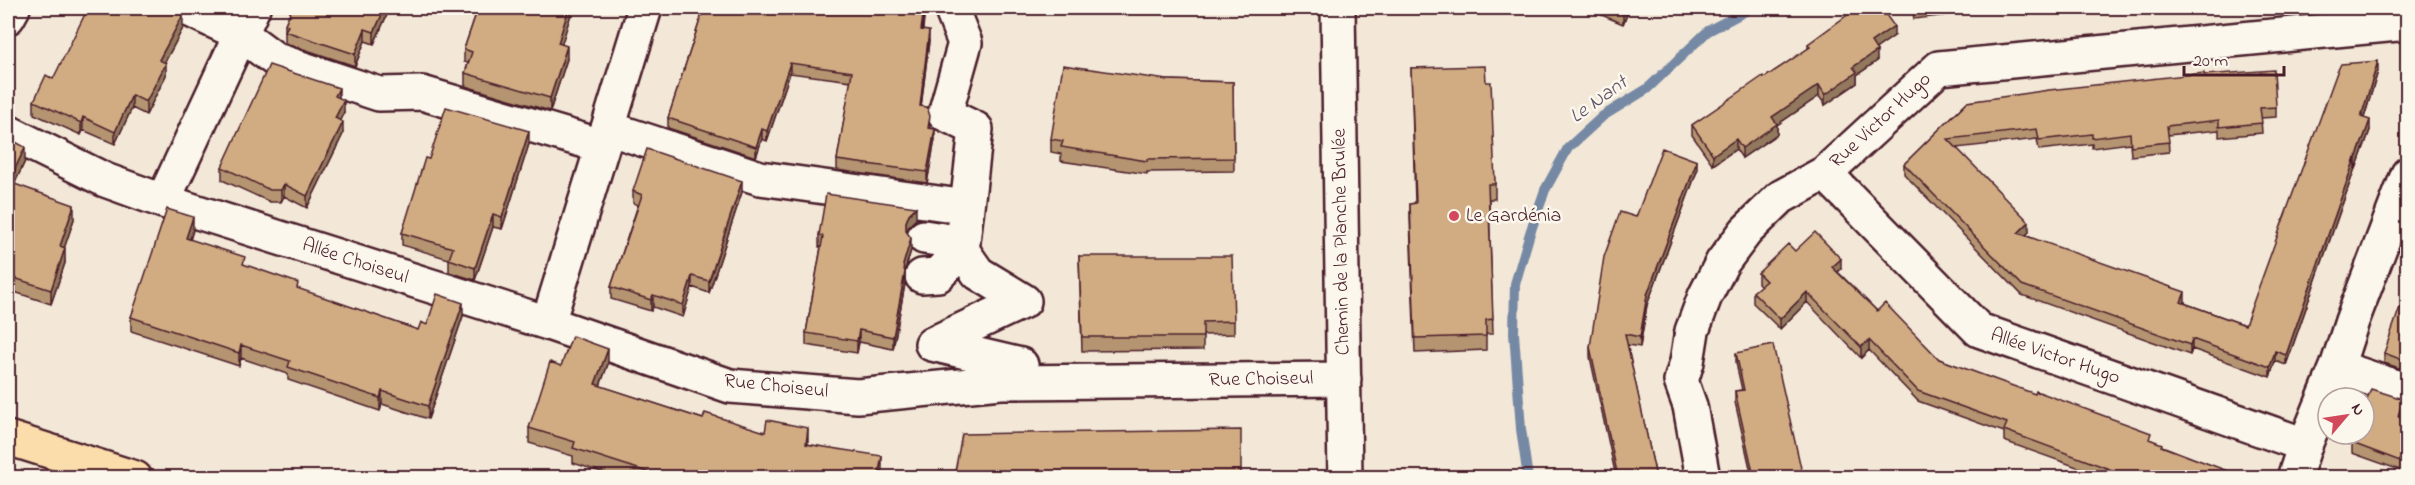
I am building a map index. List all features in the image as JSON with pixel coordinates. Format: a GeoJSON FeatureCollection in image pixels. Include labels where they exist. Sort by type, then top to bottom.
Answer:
{"type":"FeatureCollection","features":[{"type":"Feature","properties":{"kind":"main road"},"geometry":{"type":"LineString","coordinates":[[8,438],[135,477]]}},
{"type":"Feature","properties":{"kind":"street"},"geometry":{"type":"LineString","coordinates":[[8,17],[13,8]]}},
{"type":"Feature","properties":{"kind":"street"},"geometry":{"type":"LineString","coordinates":[[186,8],[247,21],[276,60],[379,94],[422,93],[605,137],[760,178],[967,207]]}},
{"type":"Feature","properties":{"kind":"street"},"geometry":{"type":"LineString","coordinates":[[548,323],[645,8]]}},
{"type":"Feature","properties":{"kind":"street"},"geometry":{"type":"LineString","coordinates":[[967,255],[967,207],[976,129],[953,27],[977,15],[969,8]]}},
{"type":"Feature","properties":{"kind":"street","name":"Chemin de la Planche Brulée"},"geometry":{"type":"LineString","coordinates":[[1338,8],[1345,477]]}},
{"type":"Feature","properties":{"kind":"street"},"geometry":{"type":"LineString","coordinates":[[163,201],[247,21]]}},
{"type":"Feature","properties":{"kind":"street","name":"Rue Victor Hugo"},"geometry":{"type":"LineString","coordinates":[[1703,477],[1690,406],[1681,381],[1692,331],[1705,296],[1722,263],[1746,231],[1781,197],[1825,173],[1939,68],[2408,23]]}},
{"type":"Feature","properties":{"kind":"street","name":"Allée Choiseul"},"geometry":{"type":"LineString","coordinates":[[8,132],[105,180],[163,201],[548,323]]}},
{"type":"Feature","properties":{"kind":"street","name":"Allée Victor Hugo"},"geometry":{"type":"LineString","coordinates":[[1825,173],[1979,330],[2305,445]]}},
{"type":"Feature","properties":{"kind":"street"},"geometry":{"type":"LineString","coordinates":[[2294,477],[2408,174]]}},
{"type":"Feature","properties":{"kind":"street"},"geometry":{"type":"LineString","coordinates":[[924,237],[967,255],[1023,300],[932,344],[1021,365],[1023,382]]}},
{"type":"Feature","properties":{"kind":"street"},"geometry":{"type":"LineString","coordinates":[[930,275],[967,255]]}},
{"type":"Feature","properties":{"kind":"street","name":"Rue Choiseul"},"geometry":{"type":"LineString","coordinates":[[548,323],[730,386],[858,396],[1001,382],[1344,379]]}},
{"type":"Feature","properties":{"kind":"street"},"geometry":{"type":"LineString","coordinates":[[2337,367],[2408,391]]}},
{"type":"Feature","properties":{"kind":"building"},"geometry":{"type":"Polygon","coordinates":[[[88,8],[173,8],[183,15],[159,60],[166,63],[146,102],[132,95],[115,132],[83,117],[81,123],[34,101],[46,75],[53,79],[88,8]]]}},
{"type":"Feature","properties":{"kind":"building"},"geometry":{"type":"Polygon","coordinates":[[[292,8],[385,8],[374,32],[365,29],[355,54],[285,31],[288,26],[285,24],[292,8]]]}},
{"type":"Feature","properties":{"kind":"building"},"geometry":{"type":"Polygon","coordinates":[[[478,8],[569,8],[558,43],[567,46],[550,98],[465,73],[472,52],[464,49],[478,8]]]}},
{"type":"Feature","properties":{"kind":"building"},"geometry":{"type":"Polygon","coordinates":[[[704,8],[924,8],[921,30],[929,31],[920,106],[927,107],[930,116],[928,128],[935,129],[927,172],[837,160],[852,72],[790,63],[767,131],[762,129],[756,147],[668,118],[704,8]]]}},
{"type":"Feature","properties":{"kind":"building"},"geometry":{"type":"Polygon","coordinates":[[[1857,8],[1881,8],[1894,26],[1871,42],[1877,51],[1853,67],[1857,72],[1825,95],[1819,85],[1772,117],[1777,124],[1742,148],[1736,139],[1713,155],[1692,125],[1810,47],[1808,44],[1857,8]]]}},
{"type":"Feature","properties":{"kind":"building"},"geometry":{"type":"Polygon","coordinates":[[[2378,61],[2361,117],[2370,120],[2286,355],[2275,351],[2270,367],[2192,339],[2190,345],[2022,285],[1904,164],[1967,102],[2049,90],[2204,73],[2204,75],[2274,70],[2276,107],[2260,108],[2262,123],[2219,127],[2219,120],[2167,126],[2169,142],[2131,146],[2130,133],[2092,138],[2092,134],[2039,140],[2037,129],[1948,139],[2029,222],[2018,233],[2185,292],[2181,302],[2245,325],[2341,64],[2378,61]]]}},
{"type":"Feature","properties":{"kind":"building"},"geometry":{"type":"Polygon","coordinates":[[[269,65],[339,88],[335,96],[344,100],[335,118],[343,122],[307,196],[284,184],[281,190],[270,190],[222,167],[269,65]]]}},
{"type":"Feature","properties":{"kind":"building"},"geometry":{"type":"Polygon","coordinates":[[[1063,65],[1167,80],[1233,82],[1234,158],[1147,159],[1147,161],[1061,147],[1063,141],[1051,139],[1063,65]]]}},
{"type":"Feature","properties":{"kind":"building","name":"Le Gardénia"},"geometry":{"type":"Polygon","coordinates":[[[1485,66],[1486,82],[1491,82],[1495,184],[1488,184],[1493,319],[1486,320],[1486,336],[1415,338],[1410,204],[1416,203],[1411,68],[1485,66]]]}},
{"type":"Feature","properties":{"kind":"building"},"geometry":{"type":"Polygon","coordinates":[[[446,107],[529,131],[502,217],[493,214],[475,268],[449,259],[453,248],[402,233],[425,158],[429,159],[446,107]]]}},
{"type":"Feature","properties":{"kind":"building"},"geometry":{"type":"Polygon","coordinates":[[[8,138],[25,147],[9,182],[74,205],[60,246],[65,248],[51,290],[8,276],[8,138]]]}},
{"type":"Feature","properties":{"kind":"building"},"geometry":{"type":"Polygon","coordinates":[[[1662,148],[1697,161],[1647,295],[1640,337],[1625,334],[1656,477],[1618,477],[1590,347],[1604,257],[1620,212],[1636,217],[1662,148]]]}},
{"type":"Feature","properties":{"kind":"building"},"geometry":{"type":"Polygon","coordinates":[[[647,149],[742,181],[709,281],[692,276],[683,305],[653,295],[651,300],[611,287],[642,195],[633,191],[647,149]]]}},
{"type":"Feature","properties":{"kind":"building"},"geometry":{"type":"Polygon","coordinates":[[[826,194],[916,207],[909,214],[906,222],[906,231],[911,238],[903,265],[905,272],[893,337],[859,330],[857,341],[806,333],[823,236],[819,235],[826,194]]]}},
{"type":"Feature","properties":{"kind":"building"},"geometry":{"type":"Polygon","coordinates":[[[167,209],[193,217],[186,238],[245,257],[243,264],[298,283],[297,288],[418,330],[421,322],[427,325],[437,294],[463,303],[428,406],[382,391],[380,398],[288,367],[290,361],[241,345],[239,353],[131,317],[167,209]]]}},
{"type":"Feature","properties":{"kind":"building"},"geometry":{"type":"Polygon","coordinates":[[[1815,232],[1841,259],[1832,267],[1877,311],[1885,303],[1939,359],[2151,433],[2149,439],[2162,444],[2161,446],[2241,477],[2122,477],[2111,473],[2112,470],[2004,430],[2007,423],[1918,391],[1869,340],[1861,347],[1807,292],[1780,319],[1753,292],[1766,281],[1758,273],[1788,244],[1795,251],[1815,232]]]}},
{"type":"Feature","properties":{"kind":"building"},"geometry":{"type":"Polygon","coordinates":[[[1079,256],[1232,256],[1234,321],[1203,322],[1203,337],[1082,337],[1079,256]]]}},
{"type":"Feature","properties":{"kind":"building"},"geometry":{"type":"Polygon","coordinates":[[[2400,307],[2408,310],[2408,362],[2384,353],[2400,307]]]}},
{"type":"Feature","properties":{"kind":"building"},"geometry":{"type":"Polygon","coordinates":[[[572,336],[608,349],[595,384],[703,419],[705,413],[765,432],[767,420],[808,428],[806,444],[882,456],[878,477],[683,477],[668,472],[666,477],[663,477],[573,448],[575,442],[529,428],[550,362],[561,366],[572,336]]]}},
{"type":"Feature","properties":{"kind":"building"},"geometry":{"type":"Polygon","coordinates":[[[1773,345],[1803,477],[1754,477],[1735,391],[1744,390],[1736,353],[1773,345]]]}},
{"type":"Feature","properties":{"kind":"building"},"geometry":{"type":"Polygon","coordinates":[[[2376,391],[2403,399],[2398,416],[2408,419],[2408,464],[2360,446],[2376,446],[2376,391]]]}},
{"type":"Feature","properties":{"kind":"building"},"geometry":{"type":"Polygon","coordinates":[[[1241,430],[1241,477],[954,477],[962,434],[1241,430]]]}},
{"type":"Feature","properties":{"kind":"waterway","name":"Le Nant"},"geometry":{"type":"LineString","coordinates":[[1528,478],[1521,429],[1514,333],[1515,284],[1545,190],[1568,148],[1603,116],[1647,89],[1708,31],[1751,8]]}},
{"type":"Feature","properties":{"kind":"place","name":"Le Gardénia"},"geometry":{"type":"Point","coordinates":[1454,216]}}]}
